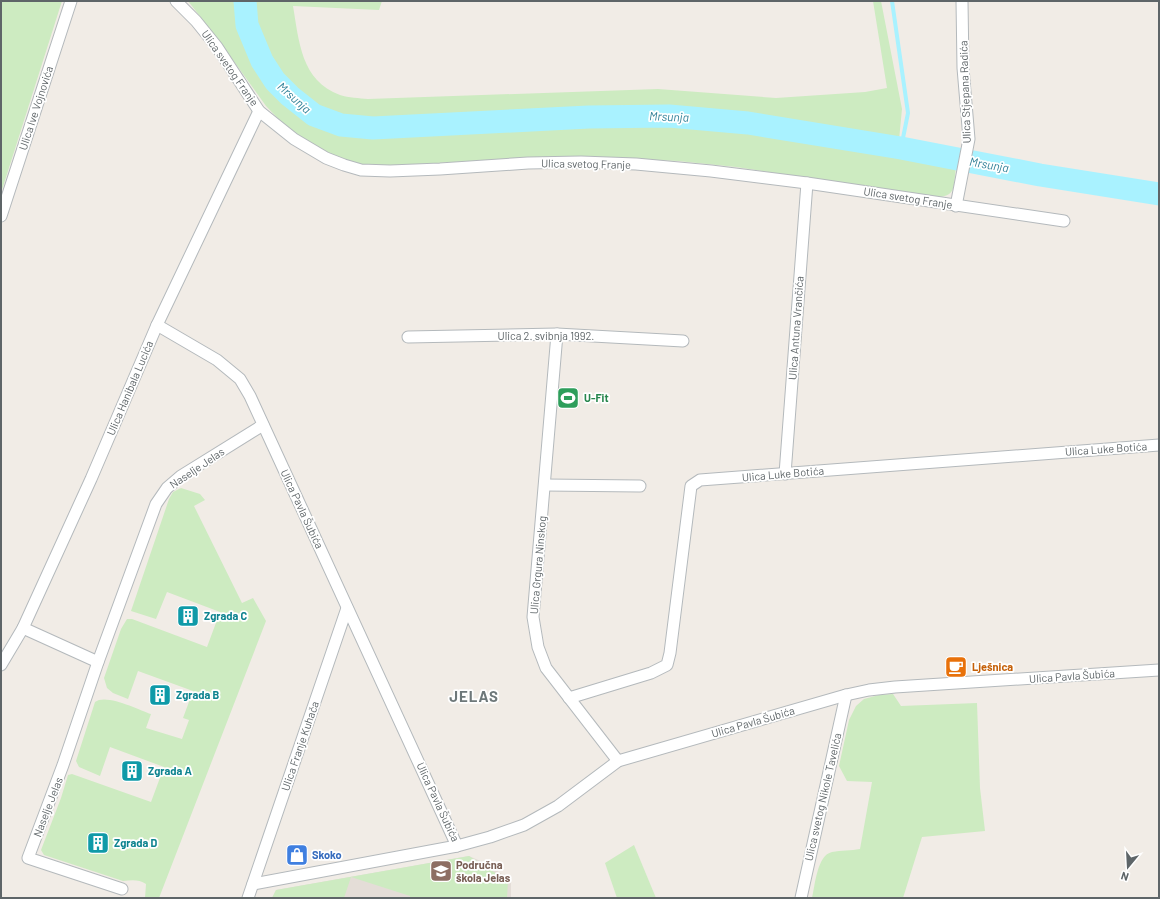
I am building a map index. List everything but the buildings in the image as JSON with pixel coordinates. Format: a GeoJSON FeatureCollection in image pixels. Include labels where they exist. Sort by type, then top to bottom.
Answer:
{"type":"FeatureCollection","features":[{"type":"Feature","properties":{"kind":"street","name":"Ulica Ive Vojnovića"},"geometry":{"type":"LineString","coordinates":[[1,216],[71,1]]}},
{"type":"Feature","properties":{"kind":"street","name":"Ulica svetog Franje"},"geometry":{"type":"LineString","coordinates":[[176,1],[196,21],[217,47],[259,111],[294,139],[319,154],[344,165],[362,170],[390,171],[440,169],[528,163],[581,162],[636,164],[696,169],[807,182],[956,206],[1064,221]]}},
{"type":"Feature","properties":{"kind":"street","name":"Ulica Stjepana Radića"},"geometry":{"type":"LineString","coordinates":[[956,206],[969,139],[963,68],[962,1]]}},
{"type":"Feature","properties":{"kind":"street","name":"Ulica Hanibala Lucića"},"geometry":{"type":"LineString","coordinates":[[1,665],[24,628],[91,479],[157,325],[259,111]]}},
{"type":"Feature","properties":{"kind":"street","name":"Ulica Antuna Vrančića"},"geometry":{"type":"LineString","coordinates":[[785,474],[807,182]]}},
{"type":"Feature","properties":{"kind":"street","name":"Ulica Pavla Šubića"},"geometry":{"type":"LineString","coordinates":[[157,325],[217,360],[240,380],[250,396],[457,846],[490,837],[524,825],[558,806],[618,762],[846,695],[869,690],[1159,670]]}},
{"type":"Feature","properties":{"kind":"street","name":"Ulica 2. svibnja 1992."},"geometry":{"type":"LineString","coordinates":[[408,337],[557,334],[683,341]]}},
{"type":"Feature","properties":{"kind":"street","name":"Ulica Grgura Ninskog"},"geometry":{"type":"LineString","coordinates":[[557,334],[533,617],[538,647],[546,668],[618,762]]}},
{"type":"Feature","properties":{"kind":"street","name":"Naselje Jelas"},"geometry":{"type":"LineString","coordinates":[[122,889],[28,858],[63,765],[98,662],[156,504],[167,488],[181,476],[263,425]]}},
{"type":"Feature","properties":{"kind":"street","name":"Ulica Luke Botića"},"geometry":{"type":"LineString","coordinates":[[569,698],[651,673],[667,665],[670,653],[692,486],[700,480],[1159,445]]}},
{"type":"Feature","properties":{"kind":"street"},"geometry":{"type":"LineString","coordinates":[[544,485],[640,486]]}},
{"type":"Feature","properties":{"kind":"street","name":"Ulica Franje Kuhača"},"geometry":{"type":"LineString","coordinates":[[248,898],[347,608]]}},
{"type":"Feature","properties":{"kind":"street"},"geometry":{"type":"LineString","coordinates":[[24,628],[98,662]]}},
{"type":"Feature","properties":{"kind":"street","name":"Ulica svetog Nikole Tavelića"},"geometry":{"type":"LineString","coordinates":[[801,898],[846,695]]}},
{"type":"Feature","properties":{"kind":"street"},"geometry":{"type":"LineString","coordinates":[[253,884],[457,846]]}},
{"type":"Feature","properties":{"kind":"shaded area","name":"Područna škola Jelas"},"geometry":{"type":"Polygon","coordinates":[[[469,856],[485,863],[511,880],[511,898],[272,898],[276,890],[469,856]]]}},
{"type":"Feature","properties":{"kind":"green space"},"geometry":{"type":"Polygon","coordinates":[[[1,1],[62,1],[1,193],[1,1]]]}},
{"type":"Feature","properties":{"kind":"green space"},"geometry":{"type":"Polygon","coordinates":[[[188,1],[235,1],[237,17],[252,62],[274,93],[291,109],[315,124],[333,131],[365,138],[380,138],[541,128],[660,125],[712,128],[956,167],[954,186],[950,194],[939,197],[931,197],[736,167],[678,161],[593,157],[549,157],[371,166],[353,163],[307,142],[289,130],[266,106],[217,38],[188,1]]]}},
{"type":"Feature","properties":{"kind":"green space"},"geometry":{"type":"Polygon","coordinates":[[[252,1],[382,1],[379,10],[293,6],[300,46],[310,70],[317,80],[327,89],[340,95],[368,99],[658,89],[776,98],[865,92],[887,88],[873,1],[881,1],[902,109],[899,140],[706,110],[634,107],[390,119],[353,119],[328,112],[309,101],[290,85],[262,44],[254,18],[252,1]]]}},
{"type":"Feature","properties":{"kind":"green space"},"geometry":{"type":"Polygon","coordinates":[[[181,488],[200,494],[205,500],[194,506],[242,603],[253,598],[266,621],[159,898],[145,898],[146,884],[141,881],[123,881],[44,855],[41,850],[61,798],[68,775],[72,774],[151,802],[164,767],[110,747],[100,776],[79,767],[76,761],[95,702],[100,700],[114,701],[151,714],[146,728],[182,739],[189,720],[183,718],[193,691],[138,671],[128,699],[113,693],[107,688],[104,678],[121,629],[127,619],[132,619],[207,647],[220,612],[167,592],[156,619],[131,611],[169,499],[173,492],[181,488]]]}},
{"type":"Feature","properties":{"kind":"green space"},"geometry":{"type":"Polygon","coordinates":[[[893,694],[901,706],[977,703],[980,788],[985,831],[922,837],[903,898],[812,898],[820,865],[827,854],[835,851],[860,849],[872,782],[847,781],[839,766],[849,720],[856,706],[864,699],[879,695],[893,694]]]}},
{"type":"Feature","properties":{"kind":"green space"},"geometry":{"type":"Polygon","coordinates":[[[634,845],[656,898],[617,898],[605,863],[634,845]]]}},
{"type":"Feature","properties":{"kind":"green space","name":"Područna škola Jelas"},"geometry":{"type":"Polygon","coordinates":[[[469,856],[508,881],[507,898],[410,898],[410,896],[351,877],[344,898],[272,898],[276,890],[469,856]]]}},
{"type":"Feature","properties":{"kind":"waterway","name":"Mrsunja"},"geometry":{"type":"LineString","coordinates":[[245,1],[247,25],[262,61],[275,81],[290,96],[314,115],[341,125],[373,128],[589,117],[669,116],[748,123],[901,148],[1040,175],[1159,194]]}},
{"type":"Feature","properties":{"kind":"waterway"},"geometry":{"type":"LineString","coordinates":[[892,1],[908,113],[901,148]]}},
{"type":"Feature","properties":{"kind":"place","name":"U-Fit"},"geometry":{"type":"Point","coordinates":[568,398]}},
{"type":"Feature","properties":{"kind":"place","name":"Zgrada C"},"geometry":{"type":"Point","coordinates":[188,616]}},
{"type":"Feature","properties":{"kind":"place","name":"Lješnica"},"geometry":{"type":"Point","coordinates":[956,667]}},
{"type":"Feature","properties":{"kind":"place","name":"Zgrada B"},"geometry":{"type":"Point","coordinates":[160,695]}},
{"type":"Feature","properties":{"kind":"place","name":"Zgrada A"},"geometry":{"type":"Point","coordinates":[132,771]}},
{"type":"Feature","properties":{"kind":"place","name":"Zgrada D"},"geometry":{"type":"Point","coordinates":[98,843]}},
{"type":"Feature","properties":{"kind":"place","name":"Skoko"},"geometry":{"type":"Point","coordinates":[297,855]}},
{"type":"Feature","properties":{"kind":"place","name":"Područna škola Jelas"},"geometry":{"type":"Point","coordinates":[441,871]}},
{"type":"Feature","properties":{"kind":"district","name":"JELAS"},"geometry":{"type":"Point","coordinates":[474,697]}}]}
